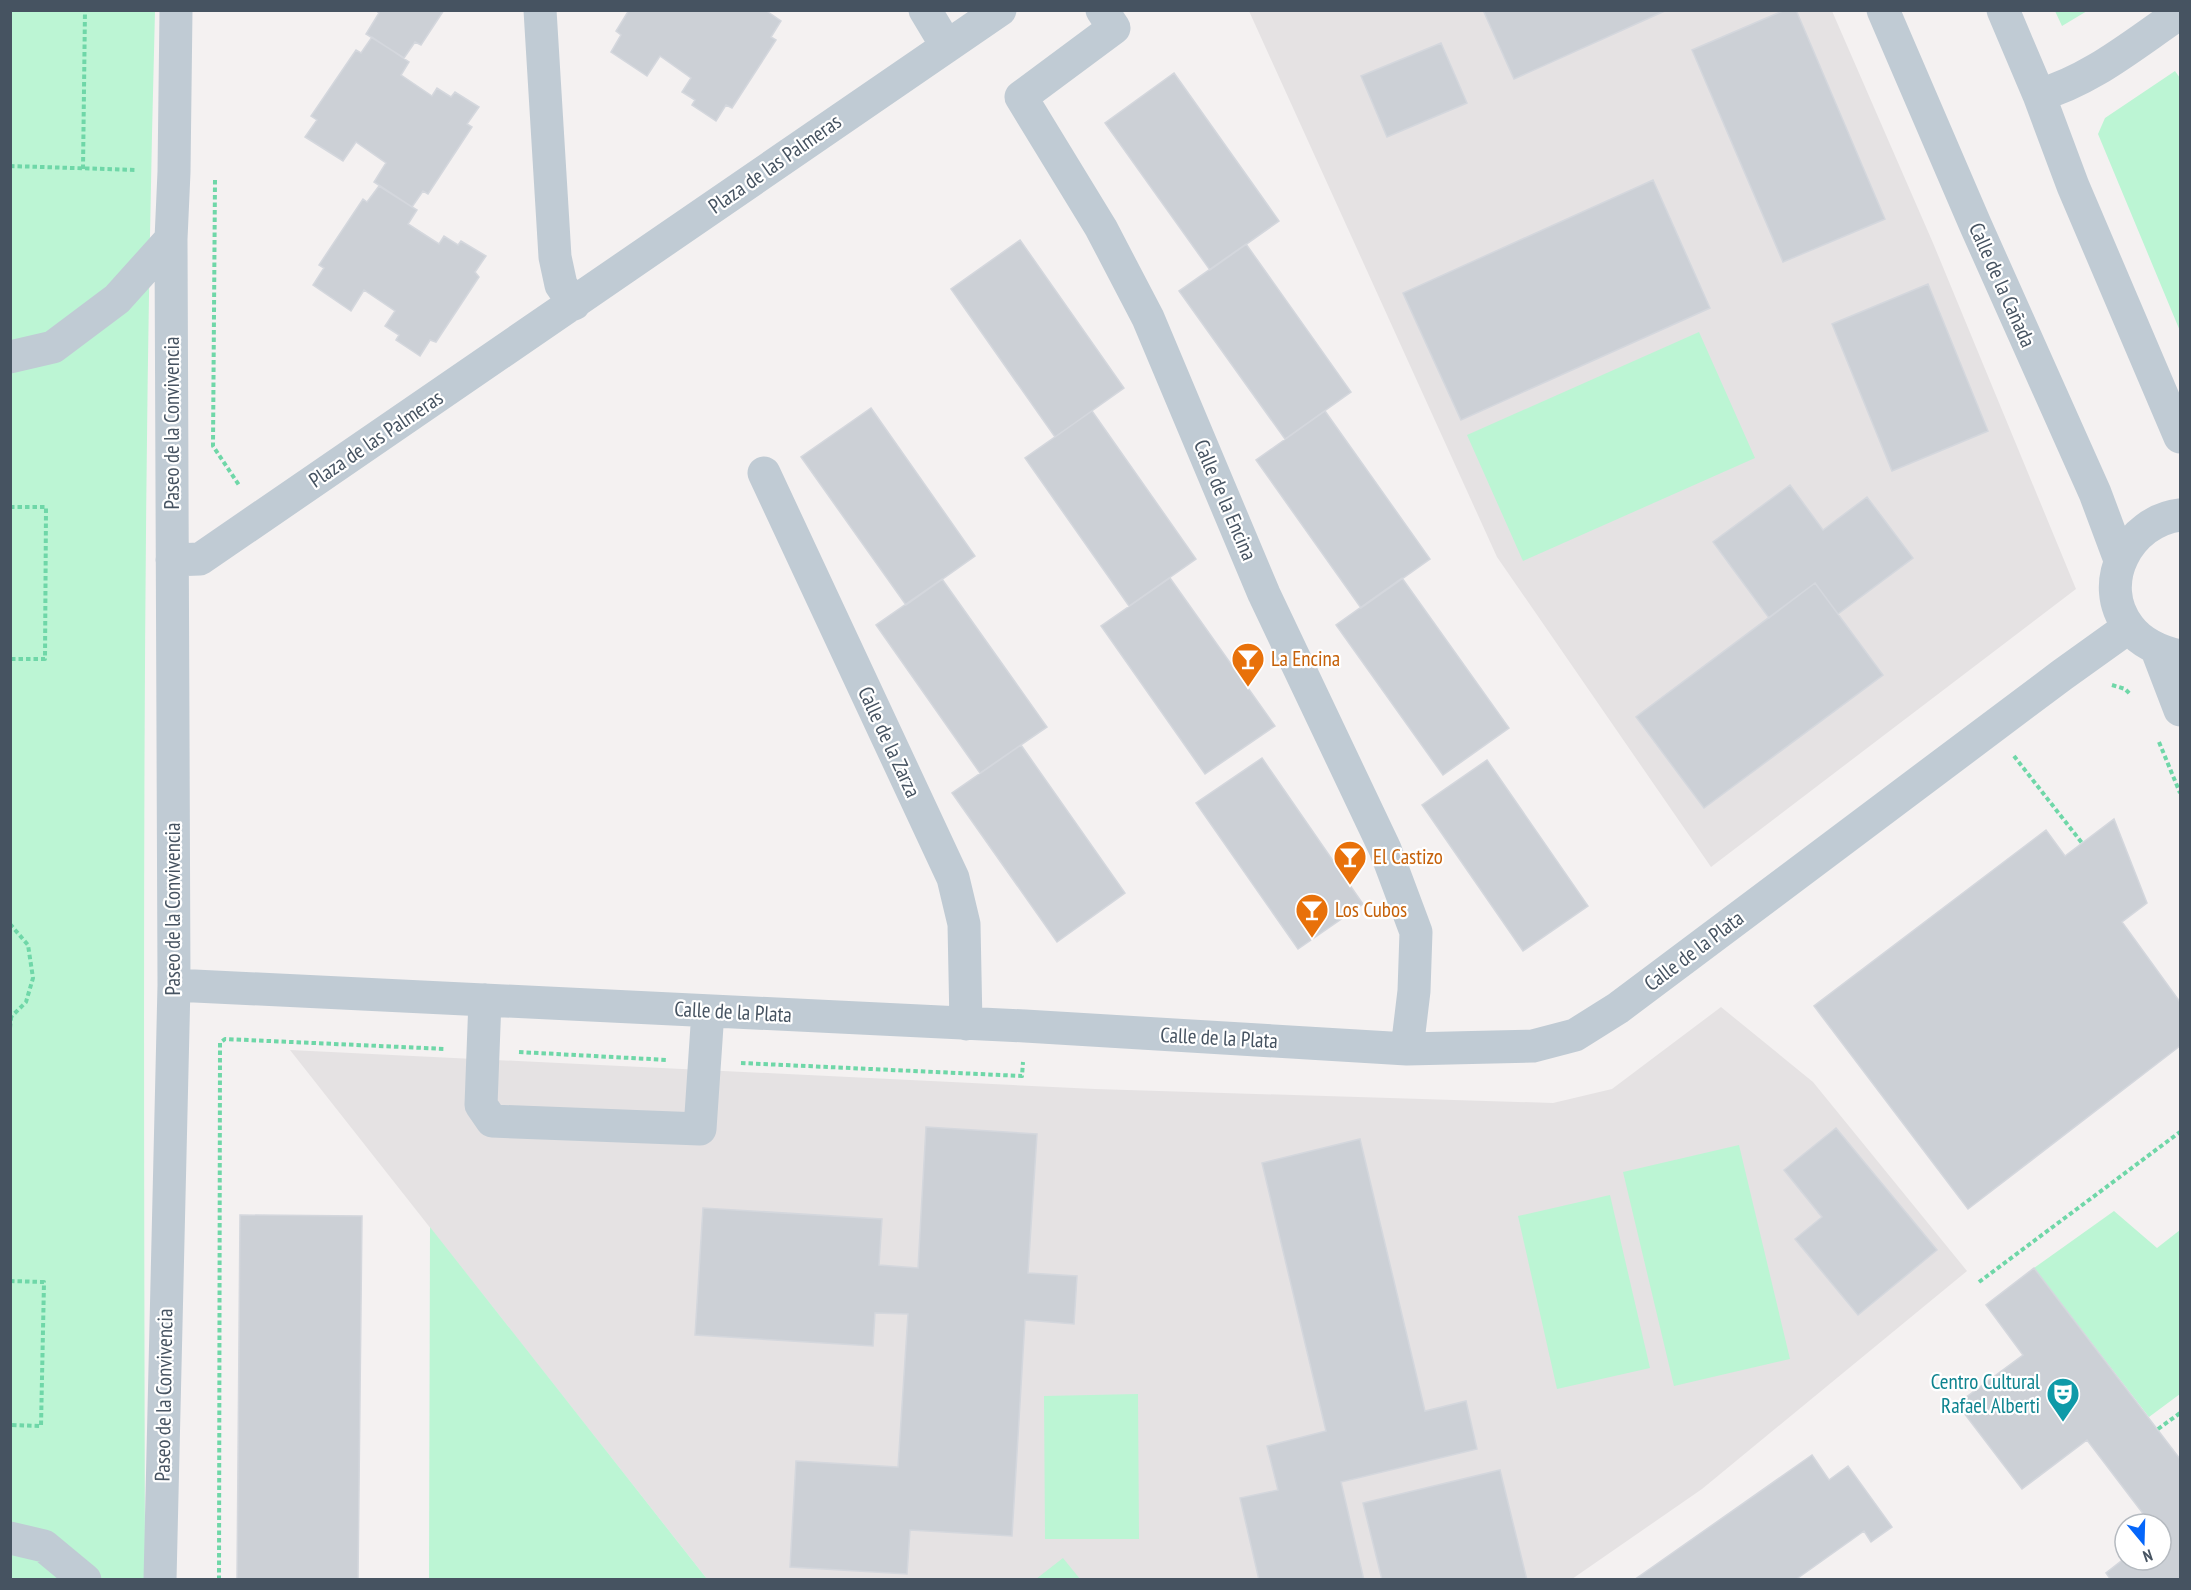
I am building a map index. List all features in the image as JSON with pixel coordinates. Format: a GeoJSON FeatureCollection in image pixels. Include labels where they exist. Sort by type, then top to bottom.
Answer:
{"type":"FeatureCollection","features":[{"type":"Feature","properties":{"kind":"street","name":"Paseo de la Convivencia"},"geometry":{"type":"LineString","coordinates":[[160,1580],[174,985],[171,239],[176,10]]}},
{"type":"Feature","properties":{"kind":"street"},"geometry":{"type":"LineString","coordinates":[[540,10],[555,257],[561,285],[574,304]]}},
{"type":"Feature","properties":{"kind":"street"},"geometry":{"type":"LineString","coordinates":[[925,10],[946,45]]}},
{"type":"Feature","properties":{"kind":"street","name":"Plaza de las Palmeras"},"geometry":{"type":"LineString","coordinates":[[172,560],[200,559],[1000,10]]}},
{"type":"Feature","properties":{"kind":"street","name":"Calle de la Encina"},"geometry":{"type":"LineString","coordinates":[[1102,10],[1114,28],[1021,97],[1101,228],[1148,318],[1264,594],[1385,849],[1416,932],[1414,991],[1407,1049]]}},
{"type":"Feature","properties":{"kind":"street","name":"Calle de la Cañada"},"geometry":{"type":"LineString","coordinates":[[1883,10],[1975,225],[2095,493],[2120,560]]}},
{"type":"Feature","properties":{"kind":"street"},"geometry":{"type":"LineString","coordinates":[[2003,10],[2039,95],[2073,186],[2181,437]]}},
{"type":"Feature","properties":{"kind":"street"},"geometry":{"type":"LineString","coordinates":[[2039,95],[2086,77],[2181,13]]}},
{"type":"Feature","properties":{"kind":"street"},"geometry":{"type":"LineString","coordinates":[[10,357],[53,347],[117,299],[171,239]]}},
{"type":"Feature","properties":{"kind":"street","name":"Calle de la Zarza"},"geometry":{"type":"LineString","coordinates":[[764,473],[952,878],[964,924],[966,1024]]}},
{"type":"Feature","properties":{"kind":"street"},"geometry":{"type":"LineString","coordinates":[[2181,515],[2160,520],[2143,530],[2129,543],[2120,560],[2116,583],[2119,606],[2129,627],[2169,653],[2181,710]]}},
{"type":"Feature","properties":{"kind":"street","name":"Calle de la Plata"},"geometry":{"type":"LineString","coordinates":[[174,985],[966,1024],[1407,1049],[1533,1046],[1575,1035],[1618,1008],[2129,627]]}},
{"type":"Feature","properties":{"kind":"street"},"geometry":{"type":"LineString","coordinates":[[485,1000],[481,1105],[492,1121],[700,1129],[708,1011]]}},
{"type":"Feature","properties":{"kind":"street"},"geometry":{"type":"LineString","coordinates":[[10,1538],[44,1546],[85,1580]]}},
{"type":"Feature","properties":{"kind":"path"},"geometry":{"type":"LineString","coordinates":[[10,166],[83,169],[85,10]]}},
{"type":"Feature","properties":{"kind":"path"},"geometry":{"type":"LineString","coordinates":[[10,507],[46,507],[45,659],[10,659]]}},
{"type":"Feature","properties":{"kind":"path"},"geometry":{"type":"LineString","coordinates":[[2104,684],[2125,689],[2138,701]]}},
{"type":"Feature","properties":{"kind":"path"},"geometry":{"type":"LineString","coordinates":[[2157,738],[2181,793]]}},
{"type":"Feature","properties":{"kind":"path"},"geometry":{"type":"LineString","coordinates":[[2010,751],[2082,843]]}},
{"type":"Feature","properties":{"kind":"path"},"geometry":{"type":"LineString","coordinates":[[10,924],[28,945],[33,978],[26,1002],[11,1018],[10,1028]]}},
{"type":"Feature","properties":{"kind":"path"},"geometry":{"type":"LineString","coordinates":[[1979,1282],[2181,1132]]}},
{"type":"Feature","properties":{"kind":"path"},"geometry":{"type":"LineString","coordinates":[[10,1281],[44,1282],[41,1426],[10,1425]]}},
{"type":"Feature","properties":{"kind":"path"},"geometry":{"type":"LineString","coordinates":[[2158,1429],[2181,1413]]}},
{"type":"Feature","properties":{"kind":"shaded area"},"geometry":{"type":"Polygon","coordinates":[[[1249,11],[1832,11],[1933,243],[2076,589],[1711,867],[1497,557],[1249,11]]]}},
{"type":"Feature","properties":{"kind":"shaded area"},"geometry":{"type":"Polygon","coordinates":[[[1721,1007],[1813,1082],[1967,1271],[1702,1489],[1572,1579],[707,1579],[290,1050],[1095,1089],[1553,1103],[1612,1089],[1721,1007]]]}},
{"type":"Feature","properties":{"kind":"green space"},"geometry":{"type":"Polygon","coordinates":[[[10,11],[155,11],[145,599],[145,1579],[11,1579],[10,11]]]}},
{"type":"Feature","properties":{"kind":"green space"},"geometry":{"type":"Polygon","coordinates":[[[2055,11],[2087,11],[2062,26],[2055,11]]]}},
{"type":"Feature","properties":{"kind":"green space"},"geometry":{"type":"Polygon","coordinates":[[[2175,71],[2180,78],[2180,331],[2098,134],[2105,118],[2175,71]]]}},
{"type":"Feature","properties":{"kind":"green space"},"geometry":{"type":"Polygon","coordinates":[[[1699,332],[1755,458],[1523,561],[1467,435],[1699,332]]]}},
{"type":"Feature","properties":{"kind":"green space"},"geometry":{"type":"Polygon","coordinates":[[[1739,1145],[1790,1359],[1674,1386],[1623,1172],[1739,1145]]]}},
{"type":"Feature","properties":{"kind":"green space"},"geometry":{"type":"Polygon","coordinates":[[[1610,1195],[1650,1368],[1557,1389],[1518,1216],[1610,1195]]]}},
{"type":"Feature","properties":{"kind":"green space"},"geometry":{"type":"Polygon","coordinates":[[[2114,1211],[2157,1248],[2180,1230],[2180,1394],[2149,1417],[2034,1268],[2114,1211]]]}},
{"type":"Feature","properties":{"kind":"green space"},"geometry":{"type":"Polygon","coordinates":[[[430,1227],[707,1579],[429,1579],[430,1227]]]}},
{"type":"Feature","properties":{"kind":"green space"},"geometry":{"type":"Polygon","coordinates":[[[1138,1394],[1139,1539],[1045,1539],[1044,1396],[1138,1394]]]}},
{"type":"Feature","properties":{"kind":"green space"},"geometry":{"type":"Polygon","coordinates":[[[1063,1558],[1080,1579],[1036,1579],[1063,1558]]]}},
{"type":"Feature","properties":{"kind":"building"},"geometry":{"type":"Polygon","coordinates":[[[375,10],[444,10],[421,45],[415,42],[404,58],[366,34],[379,13],[375,10]]]}},
{"type":"Feature","properties":{"kind":"building"},"geometry":{"type":"Polygon","coordinates":[[[629,10],[765,10],[781,21],[771,37],[776,40],[732,108],[726,105],[716,121],[692,105],[695,100],[682,92],[691,78],[660,56],[647,76],[611,52],[621,35],[616,31],[629,10]]]}},
{"type":"Feature","properties":{"kind":"building"},"geometry":{"type":"Polygon","coordinates":[[[1483,10],[1667,10],[1514,79],[1483,10]]]}},
{"type":"Feature","properties":{"kind":"building"},"geometry":{"type":"Polygon","coordinates":[[[1785,10],[1796,10],[1885,219],[1783,262],[1692,50],[1785,10]]]}},
{"type":"Feature","properties":{"kind":"building"},"geometry":{"type":"Polygon","coordinates":[[[372,37],[409,62],[401,75],[432,96],[437,88],[451,97],[455,92],[479,107],[467,124],[472,127],[428,194],[423,191],[412,207],[374,182],[386,163],[356,142],[343,161],[305,137],[317,120],[311,116],[356,50],[361,53],[372,37]]]}},
{"type":"Feature","properties":{"kind":"building"},"geometry":{"type":"Polygon","coordinates":[[[1441,43],[1467,103],[1387,137],[1361,76],[1441,43]]]}},
{"type":"Feature","properties":{"kind":"building"},"geometry":{"type":"Polygon","coordinates":[[[1174,73],[1279,221],[1210,270],[1105,123],[1174,73]]]}},
{"type":"Feature","properties":{"kind":"building"},"geometry":{"type":"Polygon","coordinates":[[[1653,180],[1710,308],[1461,420],[1403,293],[1653,180]]]}},
{"type":"Feature","properties":{"kind":"building"},"geometry":{"type":"Polygon","coordinates":[[[379,186],[417,210],[408,224],[439,244],[444,236],[458,245],[461,241],[486,256],[475,272],[479,277],[436,342],[430,340],[420,356],[396,340],[399,335],[385,326],[395,311],[364,290],[351,311],[313,285],[324,268],[319,265],[363,199],[367,202],[379,186]]]}},
{"type":"Feature","properties":{"kind":"building"},"geometry":{"type":"Polygon","coordinates":[[[1020,240],[1124,388],[1055,437],[951,289],[1020,240]]]}},
{"type":"Feature","properties":{"kind":"building"},"geometry":{"type":"Polygon","coordinates":[[[1246,244],[1351,392],[1285,439],[1179,291],[1246,244]]]}},
{"type":"Feature","properties":{"kind":"building"},"geometry":{"type":"Polygon","coordinates":[[[1928,284],[1988,431],[1892,471],[1832,324],[1928,284]]]}},
{"type":"Feature","properties":{"kind":"building"},"geometry":{"type":"Polygon","coordinates":[[[871,408],[975,556],[906,605],[801,457],[871,408]]]}},
{"type":"Feature","properties":{"kind":"building"},"geometry":{"type":"Polygon","coordinates":[[[1092,411],[1196,559],[1129,606],[1025,458],[1092,411]]]}},
{"type":"Feature","properties":{"kind":"building"},"geometry":{"type":"Polygon","coordinates":[[[1325,411],[1430,559],[1361,608],[1256,460],[1325,411]]]}},
{"type":"Feature","properties":{"kind":"building"},"geometry":{"type":"Polygon","coordinates":[[[1790,485],[1823,530],[1867,497],[1913,558],[1838,614],[1815,583],[1769,618],[1713,542],[1790,485]]]}},
{"type":"Feature","properties":{"kind":"building"},"geometry":{"type":"Polygon","coordinates":[[[1170,578],[1275,726],[1205,774],[1101,626],[1170,578]]]}},
{"type":"Feature","properties":{"kind":"building"},"geometry":{"type":"Polygon","coordinates":[[[1402,578],[1509,728],[1443,775],[1336,625],[1402,578]]]}},
{"type":"Feature","properties":{"kind":"building"},"geometry":{"type":"Polygon","coordinates":[[[942,579],[1047,727],[980,773],[876,625],[942,579]]]}},
{"type":"Feature","properties":{"kind":"building"},"geometry":{"type":"Polygon","coordinates":[[[1815,583],[1883,675],[1704,808],[1636,717],[1815,583]]]}},
{"type":"Feature","properties":{"kind":"building"},"geometry":{"type":"Polygon","coordinates":[[[1021,745],[1125,893],[1057,942],[952,793],[1021,745]]]}},
{"type":"Feature","properties":{"kind":"building"},"geometry":{"type":"Polygon","coordinates":[[[1262,758],[1363,904],[1298,949],[1196,803],[1262,758]]]}},
{"type":"Feature","properties":{"kind":"building"},"geometry":{"type":"Polygon","coordinates":[[[1487,760],[1588,906],[1523,951],[1422,805],[1487,760]]]}},
{"type":"Feature","properties":{"kind":"building"},"geometry":{"type":"Polygon","coordinates":[[[2114,819],[2147,903],[2122,922],[2180,1002],[2180,1046],[1968,1209],[1814,1006],[2046,830],[2065,856],[2114,819]]]}},
{"type":"Feature","properties":{"kind":"building"},"geometry":{"type":"Polygon","coordinates":[[[926,1127],[1037,1134],[1028,1273],[1077,1276],[1074,1324],[1025,1320],[1012,1536],[910,1530],[907,1574],[790,1567],[796,1461],[898,1467],[908,1314],[875,1313],[873,1346],[695,1335],[703,1208],[882,1219],[879,1265],[918,1268],[926,1127]]]}},
{"type":"Feature","properties":{"kind":"building"},"geometry":{"type":"Polygon","coordinates":[[[1836,1128],[1937,1250],[1858,1315],[1795,1239],[1822,1217],[1784,1170],[1836,1128]]]}},
{"type":"Feature","properties":{"kind":"building"},"geometry":{"type":"Polygon","coordinates":[[[1360,1139],[1425,1411],[1466,1401],[1477,1449],[1341,1482],[1364,1580],[1259,1580],[1240,1498],[1278,1490],[1267,1446],[1326,1431],[1262,1163],[1360,1139]]]}},
{"type":"Feature","properties":{"kind":"building"},"geometry":{"type":"Polygon","coordinates":[[[240,1215],[362,1216],[358,1580],[237,1580],[240,1215]]]}},
{"type":"Feature","properties":{"kind":"building","name":"Centro Cultural Rafael Alberti"},"geometry":{"type":"Polygon","coordinates":[[[2034,1268],[2180,1459],[2180,1580],[2111,1580],[2106,1573],[2113,1567],[2113,1572],[2173,1572],[2173,1512],[2142,1512],[2087,1440],[2022,1489],[1957,1404],[2023,1355],[1986,1305],[2034,1268]]]}},
{"type":"Feature","properties":{"kind":"building"},"geometry":{"type":"Polygon","coordinates":[[[1812,1455],[1829,1480],[1848,1466],[1892,1527],[1871,1542],[1864,1531],[1795,1580],[1634,1580],[1812,1455]]]}},
{"type":"Feature","properties":{"kind":"building"},"geometry":{"type":"Polygon","coordinates":[[[1500,1470],[1527,1580],[1382,1580],[1363,1503],[1500,1470]]]}},
{"type":"Feature","properties":{"kind":"place","name":"La Encina"},"geometry":{"type":"Point","coordinates":[1248,688]}},
{"type":"Feature","properties":{"kind":"place","name":"El Castizo"},"geometry":{"type":"Point","coordinates":[1350,886]}},
{"type":"Feature","properties":{"kind":"place","name":"Los Cubos"},"geometry":{"type":"Point","coordinates":[1312,939]}},
{"type":"Feature","properties":{"kind":"place","name":"Centro Cultural Rafael Alberti"},"geometry":{"type":"Point","coordinates":[2063,1423]}}]}
